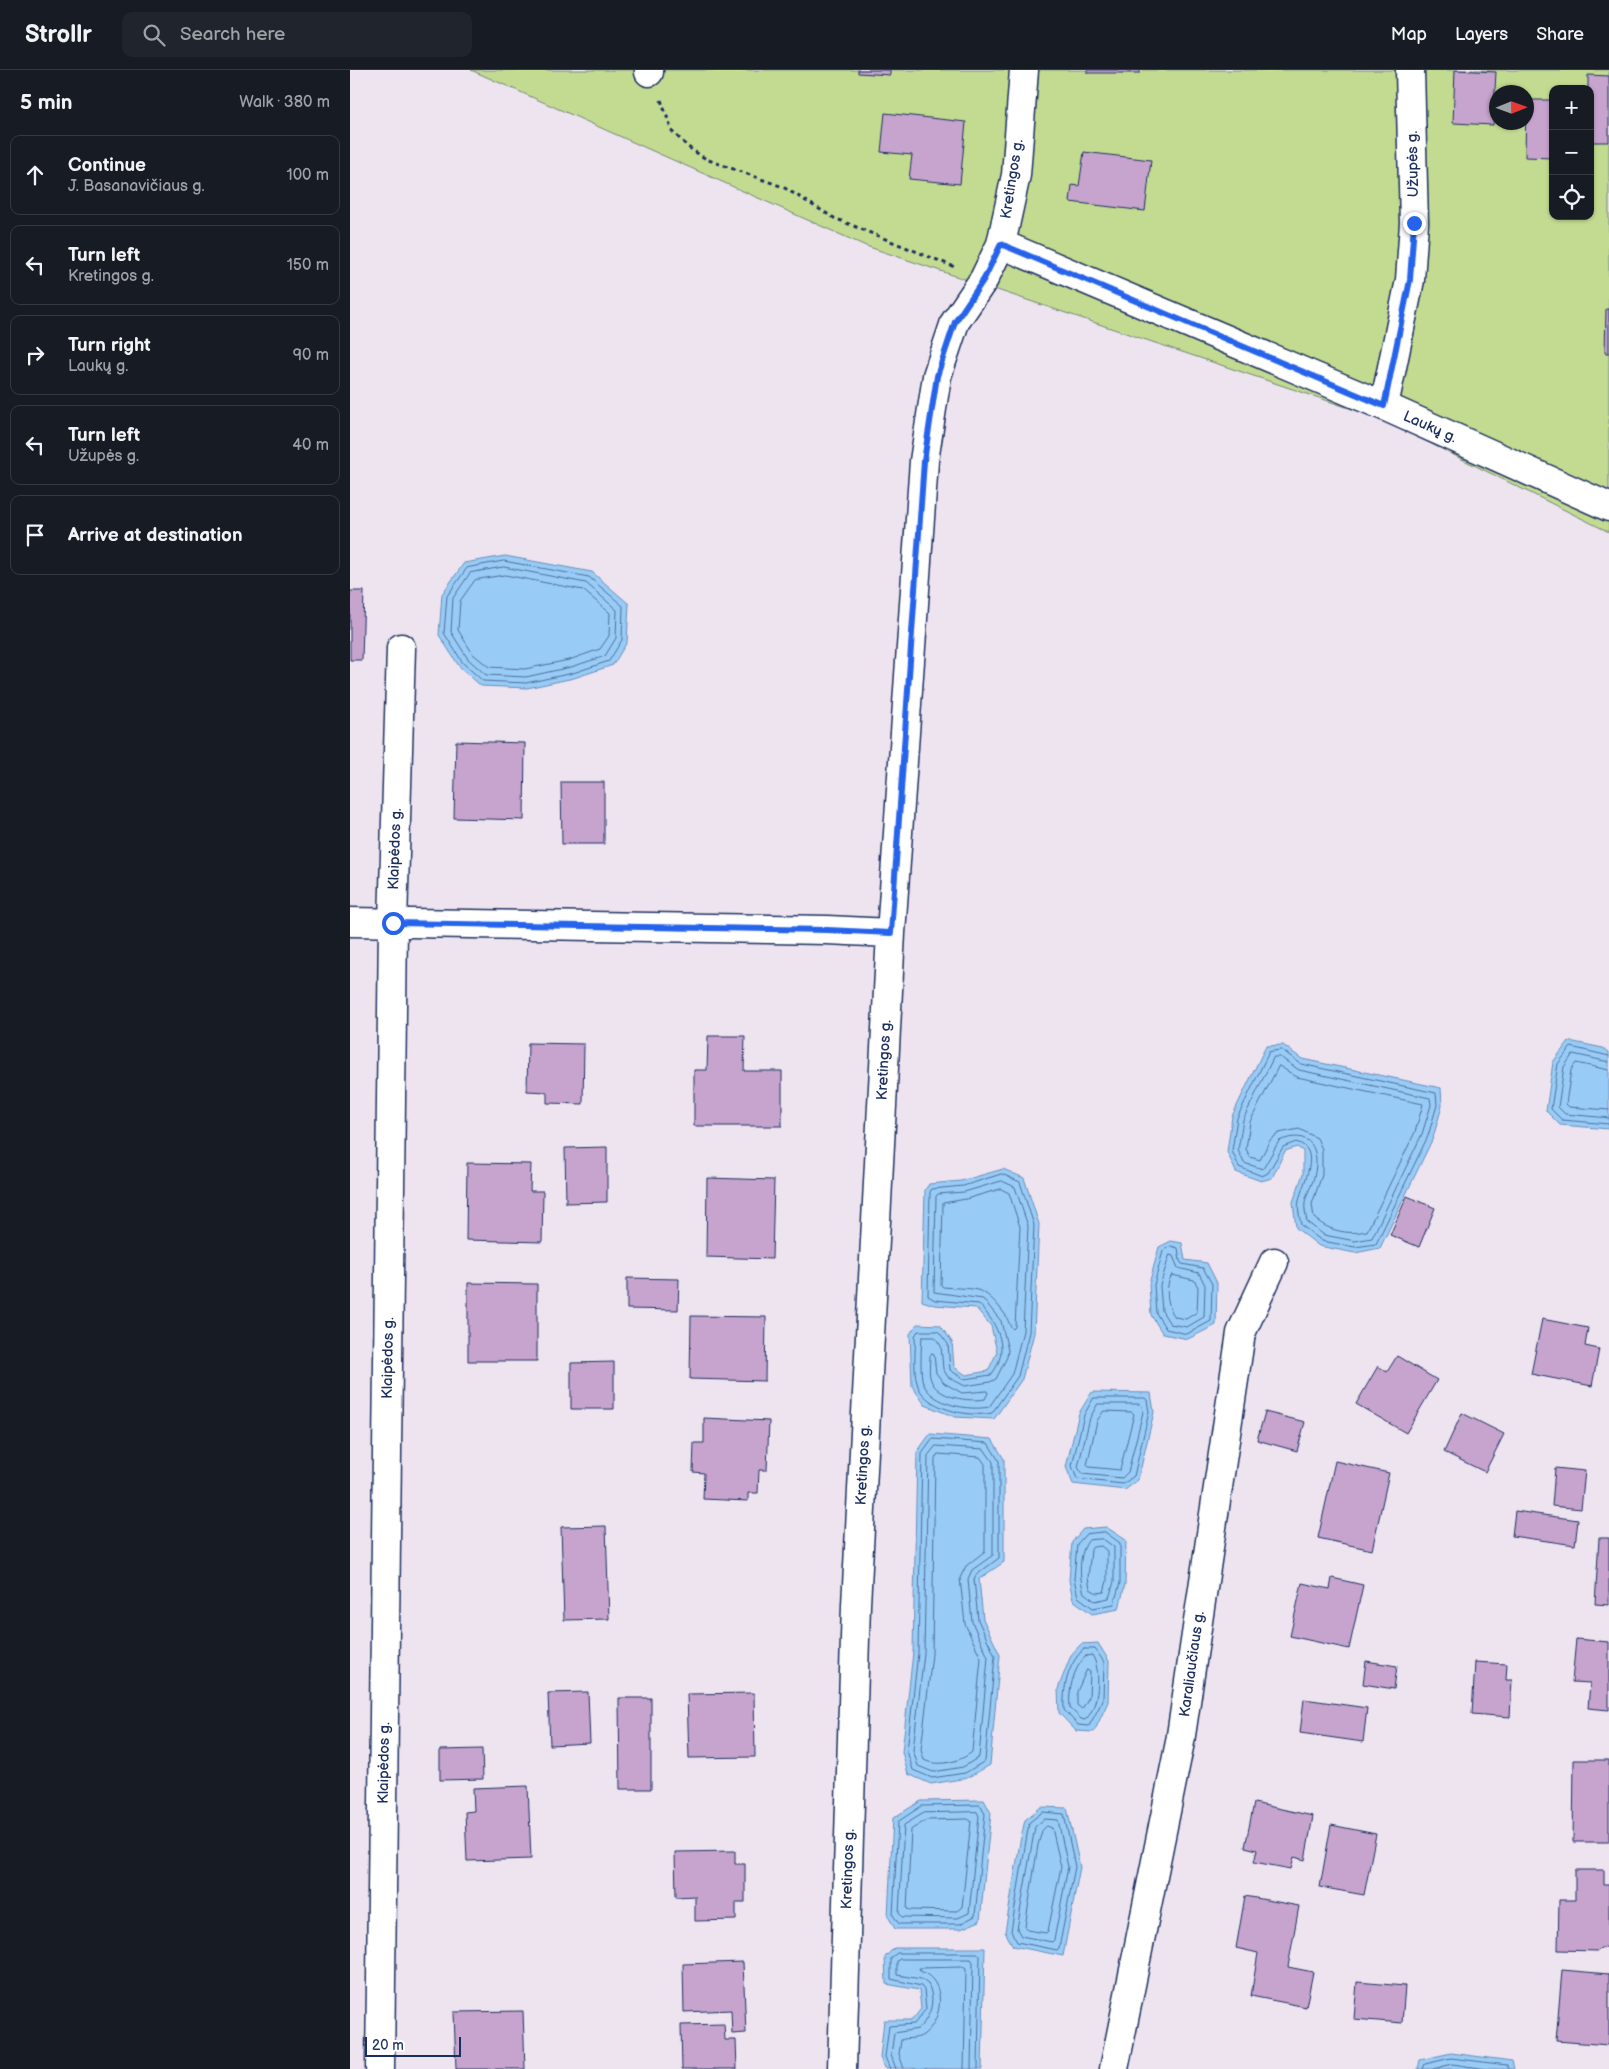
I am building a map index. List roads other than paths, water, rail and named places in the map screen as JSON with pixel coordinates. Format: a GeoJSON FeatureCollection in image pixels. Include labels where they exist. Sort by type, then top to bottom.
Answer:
{"type":"FeatureCollection","features":[{"type":"Feature","properties":{"kind":"street","name":"Kretingos g."},"geometry":{"type":"LineString","coordinates":[[842,2069],[856,1605],[891,933],[924,461],[937,376],[955,322],[984,279],[1001,244],[1016,175],[1024,70]]}},
{"type":"Feature","properties":{"kind":"street","name":"Užupės g."},"geometry":{"type":"LineString","coordinates":[[1384,406],[1410,271],[1414,223],[1410,70]]}},
{"type":"Feature","properties":{"kind":"street","name":"Laukų g."},"geometry":{"type":"LineString","coordinates":[[1001,244],[1384,406],[1609,507]]}},
{"type":"Feature","properties":{"kind":"street","name":"Klaipėdos g."},"geometry":{"type":"LineString","coordinates":[[380,2069],[393,923],[401,648]]}},
{"type":"Feature","properties":{"kind":"street"},"geometry":{"type":"LineString","coordinates":[[350,922],[827,930],[891,933]]}},
{"type":"Feature","properties":{"kind":"street","name":"Karaliaučiaus g."},"geometry":{"type":"LineString","coordinates":[[1114,2069],[1180,1742],[1241,1333],[1274,1262]]}},
{"type":"Feature","properties":{"kind":"water"},"geometry":{"type":"Polygon","coordinates":[[[505,556],[592,572],[629,604],[627,642],[613,665],[574,678],[527,688],[481,686],[459,666],[439,635],[442,594],[464,563],[505,556]]]}},
{"type":"Feature","properties":{"kind":"water"},"geometry":{"type":"Polygon","coordinates":[[[1569,1041],[1603,1048],[1609,1052],[1609,1129],[1560,1125],[1546,1111],[1553,1062],[1569,1041]]]}},
{"type":"Feature","properties":{"kind":"water"},"geometry":{"type":"Polygon","coordinates":[[[1283,1045],[1302,1059],[1441,1088],[1442,1106],[1433,1138],[1380,1248],[1355,1253],[1319,1246],[1296,1228],[1293,1202],[1303,1174],[1303,1151],[1297,1147],[1285,1151],[1272,1178],[1261,1181],[1236,1172],[1227,1152],[1232,1116],[1266,1046],[1283,1045]]]}},
{"type":"Feature","properties":{"kind":"water"},"geometry":{"type":"Polygon","coordinates":[[[1003,1169],[1024,1178],[1039,1224],[1034,1333],[1022,1379],[994,1419],[955,1417],[925,1405],[912,1386],[910,1334],[917,1324],[940,1325],[952,1342],[954,1367],[966,1375],[988,1371],[997,1352],[991,1326],[976,1308],[934,1305],[922,1301],[925,1190],[929,1184],[961,1181],[1003,1169]]]}},
{"type":"Feature","properties":{"kind":"water"},"geometry":{"type":"Polygon","coordinates":[[[1171,1241],[1182,1243],[1185,1260],[1207,1263],[1217,1283],[1216,1325],[1188,1339],[1163,1334],[1151,1315],[1149,1284],[1159,1247],[1171,1241]]]}},
{"type":"Feature","properties":{"kind":"water"},"geometry":{"type":"Polygon","coordinates":[[[1092,1392],[1151,1393],[1154,1412],[1138,1480],[1125,1490],[1073,1484],[1066,1467],[1079,1413],[1092,1392]]]}},
{"type":"Feature","properties":{"kind":"water"},"geometry":{"type":"Polygon","coordinates":[[[930,1434],[992,1439],[1004,1459],[1004,1562],[979,1579],[983,1619],[1000,1655],[990,1765],[967,1778],[931,1784],[908,1774],[902,1752],[913,1652],[917,1452],[930,1434]]]}},
{"type":"Feature","properties":{"kind":"water"},"geometry":{"type":"Polygon","coordinates":[[[1106,1527],[1126,1540],[1125,1584],[1119,1609],[1092,1614],[1073,1600],[1069,1580],[1072,1542],[1083,1529],[1106,1527]]]}},
{"type":"Feature","properties":{"kind":"water"},"geometry":{"type":"Polygon","coordinates":[[[1098,1643],[1109,1661],[1108,1702],[1094,1732],[1076,1731],[1059,1713],[1058,1689],[1071,1655],[1081,1644],[1098,1643]]]}},
{"type":"Feature","properties":{"kind":"water"},"geometry":{"type":"Polygon","coordinates":[[[984,1800],[991,1813],[980,1921],[961,1929],[895,1929],[888,1916],[893,1818],[921,1801],[984,1800]]]}},
{"type":"Feature","properties":{"kind":"water"},"geometry":{"type":"Polygon","coordinates":[[[1041,1807],[1067,1808],[1080,1867],[1063,1956],[1013,1946],[1005,1932],[1025,1820],[1041,1807]]]}},
{"type":"Feature","properties":{"kind":"water"},"geometry":{"type":"Polygon","coordinates":[[[894,1948],[985,1948],[982,2069],[885,2068],[880,2058],[884,2020],[912,2020],[921,2009],[919,1990],[886,1984],[885,1957],[894,1948]]]}},
{"type":"Feature","properties":{"kind":"water"},"geometry":{"type":"Polygon","coordinates":[[[1451,2053],[1512,2061],[1514,2069],[1418,2069],[1420,2060],[1451,2053]]]}}]}
